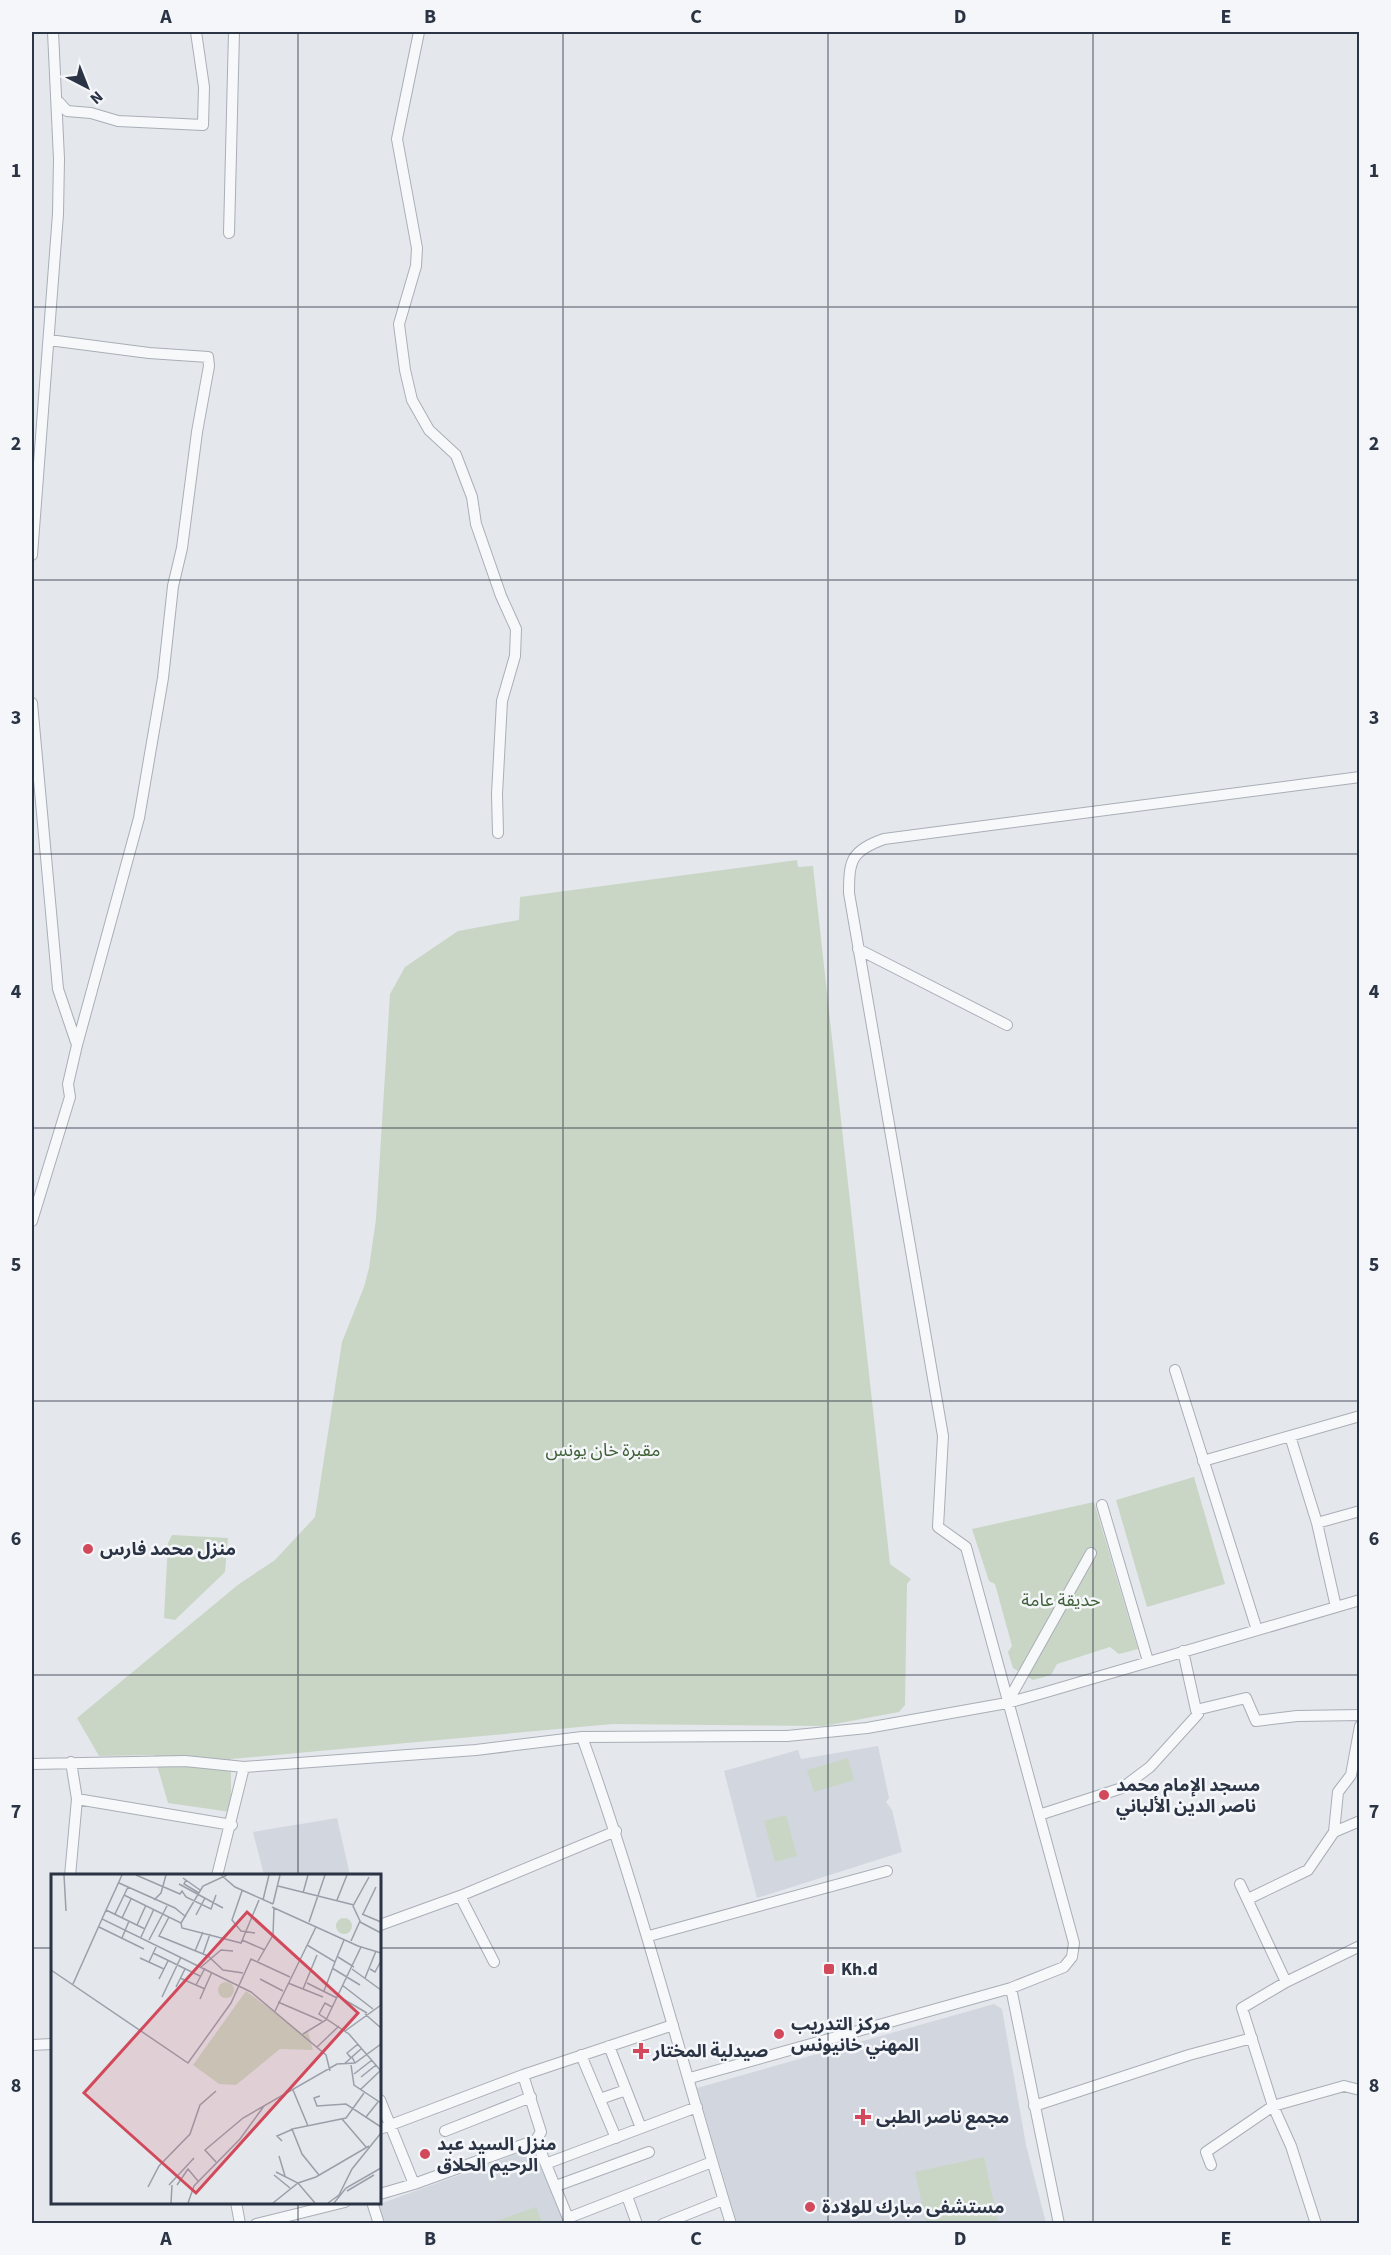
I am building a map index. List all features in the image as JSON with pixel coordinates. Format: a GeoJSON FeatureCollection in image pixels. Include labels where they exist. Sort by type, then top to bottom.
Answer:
{"type":"FeatureCollection","features":[{"type":"Feature","properties":{"kind":"street"},"geometry":{"type":"LineString","coordinates":[[32,555],[58,214],[54,32]]}},
{"type":"Feature","properties":{"kind":"street"},"geometry":{"type":"LineString","coordinates":[[56,99],[68,111],[91,113],[118,121],[202,124],[204,87],[196,32]]}},
{"type":"Feature","properties":{"kind":"street"},"geometry":{"type":"LineString","coordinates":[[229,233],[234,32]]}},
{"type":"Feature","properties":{"kind":"street"},"geometry":{"type":"LineString","coordinates":[[418,32],[397,139],[408,187],[417,248],[416,266],[399,324],[405,370],[412,400],[429,430],[456,455],[472,497],[476,524],[501,596],[516,629],[515,656],[502,701],[496,794],[498,833]]}},
{"type":"Feature","properties":{"kind":"street"},"geometry":{"type":"LineString","coordinates":[[32,1221],[70,1097],[68,1084],[77,1045],[140,818],[163,678],[173,586],[182,548],[197,432],[209,366],[207,357],[148,353],[49,340]]}},
{"type":"Feature","properties":{"kind":"street"},"geometry":{"type":"LineString","coordinates":[[32,703],[58,989],[77,1045]]}},
{"type":"Feature","properties":{"kind":"street"},"geometry":{"type":"LineString","coordinates":[[690,2078],[1011,1988],[1064,1967],[1072,1957],[1074,1943],[966,1547],[938,1527],[943,1436],[849,893],[849,876],[854,856],[867,845],[884,839],[1359,777]]}},
{"type":"Feature","properties":{"kind":"street"},"geometry":{"type":"LineString","coordinates":[[858,949],[1007,1025]]}},
{"type":"Feature","properties":{"kind":"street"},"geometry":{"type":"LineString","coordinates":[[1175,1370],[1257,1630]]}},
{"type":"Feature","properties":{"kind":"street"},"geometry":{"type":"LineString","coordinates":[[1203,1461],[1359,1416]]}},
{"type":"Feature","properties":{"kind":"street"},"geometry":{"type":"LineString","coordinates":[[1290,1436],[1317,1522],[1336,1607]]}},
{"type":"Feature","properties":{"kind":"street"},"geometry":{"type":"LineString","coordinates":[[1102,1505],[1148,1661]]}},
{"type":"Feature","properties":{"kind":"street"},"geometry":{"type":"LineString","coordinates":[[1317,1522],[1359,1511]]}},
{"type":"Feature","properties":{"kind":"street"},"geometry":{"type":"LineString","coordinates":[[1007,1703],[1090,1553]]}},
{"type":"Feature","properties":{"kind":"street"},"geometry":{"type":"LineString","coordinates":[[32,1764],[185,1761],[244,1767],[476,1750],[582,1737],[787,1736],[867,1728],[1007,1703],[1359,1600]]}},
{"type":"Feature","properties":{"kind":"street"},"geometry":{"type":"LineString","coordinates":[[1039,1815],[1122,1788],[1150,1767],[1198,1714],[1183,1651]]}},
{"type":"Feature","properties":{"kind":"street"},"geometry":{"type":"LineString","coordinates":[[1196,1710],[1246,1698],[1256,1721],[1298,1716],[1359,1715]]}},
{"type":"Feature","properties":{"kind":"street"},"geometry":{"type":"LineString","coordinates":[[1248,1899],[1308,1870],[1334,1832],[1338,1792],[1351,1775],[1359,1726]]}},
{"type":"Feature","properties":{"kind":"street"},"geometry":{"type":"LineString","coordinates":[[582,1737],[616,1831],[649,1936],[731,2223]]}},
{"type":"Feature","properties":{"kind":"street"},"geometry":{"type":"LineString","coordinates":[[70,1874],[77,1799],[71,1762]]}},
{"type":"Feature","properties":{"kind":"street"},"geometry":{"type":"LineString","coordinates":[[217,1874],[232,1825],[244,1767]]}},
{"type":"Feature","properties":{"kind":"street"},"geometry":{"type":"LineString","coordinates":[[77,1799],[232,1825]]}},
{"type":"Feature","properties":{"kind":"street"},"geometry":{"type":"LineString","coordinates":[[1334,1832],[1359,1821]]}},
{"type":"Feature","properties":{"kind":"street"},"geometry":{"type":"LineString","coordinates":[[381,1925],[460,1896],[616,1831]]}},
{"type":"Feature","properties":{"kind":"street"},"geometry":{"type":"LineString","coordinates":[[649,1936],[887,1872]]}},
{"type":"Feature","properties":{"kind":"street"},"geometry":{"type":"LineString","coordinates":[[1240,1884],[1286,1982]]}},
{"type":"Feature","properties":{"kind":"street"},"geometry":{"type":"LineString","coordinates":[[460,1896],[494,1962]]}},
{"type":"Feature","properties":{"kind":"street"},"geometry":{"type":"LineString","coordinates":[[1316,2223],[1291,2146],[1273,2106],[1242,2008],[1286,1982],[1359,1947]]}},
{"type":"Feature","properties":{"kind":"street"},"geometry":{"type":"LineString","coordinates":[[1011,1988],[1059,2223]]}},
{"type":"Feature","properties":{"kind":"street"},"geometry":{"type":"LineString","coordinates":[[381,2128],[523,2075],[673,2025]]}},
{"type":"Feature","properties":{"kind":"street"},"geometry":{"type":"LineString","coordinates":[[1034,2106],[1189,2055],[1252,2038]]}},
{"type":"Feature","properties":{"kind":"street"},"geometry":{"type":"LineString","coordinates":[[32,2045],[51,2044]]}},
{"type":"Feature","properties":{"kind":"street"},"geometry":{"type":"LineString","coordinates":[[609,2046],[641,2128]]}},
{"type":"Feature","properties":{"kind":"street"},"geometry":{"type":"LineString","coordinates":[[581,2055],[616,2138]]}},
{"type":"Feature","properties":{"kind":"street"},"geometry":{"type":"LineString","coordinates":[[381,2194],[536,2140],[542,2132],[523,2075]]}},
{"type":"Feature","properties":{"kind":"street"},"geometry":{"type":"LineString","coordinates":[[1211,2165],[1206,2152],[1273,2106],[1344,2086],[1359,2090]]}},
{"type":"Feature","properties":{"kind":"street"},"geometry":{"type":"LineString","coordinates":[[600,2099],[626,2090]]}},
{"type":"Feature","properties":{"kind":"street"},"geometry":{"type":"LineString","coordinates":[[446,2131],[531,2097]]}},
{"type":"Feature","properties":{"kind":"street"},"geometry":{"type":"LineString","coordinates":[[381,2102],[414,2184]]}},
{"type":"Feature","properties":{"kind":"street"},"geometry":{"type":"LineString","coordinates":[[548,2163],[697,2107]]}},
{"type":"Feature","properties":{"kind":"street"},"geometry":{"type":"LineString","coordinates":[[536,2140],[548,2163],[569,2221],[712,2162]]}},
{"type":"Feature","properties":{"kind":"street"},"geometry":{"type":"LineString","coordinates":[[556,2186],[649,2152]]}},
{"type":"Feature","properties":{"kind":"street"},"geometry":{"type":"LineString","coordinates":[[627,2196],[637,2223]]}},
{"type":"Feature","properties":{"kind":"street"},"geometry":{"type":"LineString","coordinates":[[663,2223],[723,2200]]}},
{"type":"Feature","properties":{"kind":"street"},"geometry":{"type":"LineString","coordinates":[[236,2204],[240,2223]]}},
{"type":"Feature","properties":{"kind":"street"},"geometry":{"type":"LineString","coordinates":[[256,2223],[337,2204]]}},
{"type":"Feature","properties":{"kind":"street"},"geometry":{"type":"LineString","coordinates":[[373,2204],[379,2223]]}},
{"type":"Feature","properties":{"kind":"shaded area"},"geometry":{"type":"Polygon","coordinates":[[[878,1746],[889,1798],[886,1802],[892,1810],[902,1852],[757,1898],[724,1771],[798,1750],[801,1759],[878,1746]]]}},
{"type":"Feature","properties":{"kind":"shaded area"},"geometry":{"type":"Polygon","coordinates":[[[337,1818],[350,1874],[264,1874],[253,1832],[337,1818]]]}},
{"type":"Feature","properties":{"kind":"shaded area","name":"مجمع ناصر الطبى"},"geometry":{"type":"Polygon","coordinates":[[[994,2004],[1002,2009],[1026,2145],[1046,2223],[737,2223],[697,2088],[994,2004]]]}},
{"type":"Feature","properties":{"kind":"shaded area"},"geometry":{"type":"Polygon","coordinates":[[[533,2148],[565,2223],[380,2223],[374,2206],[533,2148]]]}},
{"type":"Feature","properties":{"kind":"green space","name":"مقبرة خان يونس"},"geometry":{"type":"Polygon","coordinates":[[[797,860],[798,867],[813,866],[890,1564],[911,1579],[907,1584],[905,1705],[899,1712],[824,1726],[613,1724],[231,1759],[231,1812],[168,1803],[154,1755],[99,1756],[77,1718],[239,1584],[275,1560],[315,1517],[342,1342],[364,1287],[369,1268],[376,1219],[390,994],[405,967],[458,931],[519,920],[520,897],[797,860]]]}},
{"type":"Feature","properties":{"kind":"green space"},"geometry":{"type":"Polygon","coordinates":[[[1194,1477],[1225,1584],[1147,1607],[1116,1500],[1194,1477]]]}},
{"type":"Feature","properties":{"kind":"green space","name":"حديقة عامة"},"geometry":{"type":"Polygon","coordinates":[[[1094,1502],[1138,1649],[1119,1654],[1110,1647],[1057,1664],[1051,1675],[1033,1680],[1013,1668],[1008,1652],[1012,1646],[995,1584],[989,1581],[972,1529],[1094,1502]]]}},
{"type":"Feature","properties":{"kind":"green space"},"geometry":{"type":"Polygon","coordinates":[[[172,1535],[228,1538],[225,1572],[175,1620],[164,1618],[168,1543],[172,1535]]]}},
{"type":"Feature","properties":{"kind":"green space"},"geometry":{"type":"Polygon","coordinates":[[[848,1758],[854,1780],[814,1792],[807,1770],[848,1758]]]}},
{"type":"Feature","properties":{"kind":"green space"},"geometry":{"type":"Polygon","coordinates":[[[786,1815],[797,1856],[775,1862],[764,1821],[786,1815]]]}},
{"type":"Feature","properties":{"kind":"green space"},"geometry":{"type":"Polygon","coordinates":[[[984,2157],[998,2223],[926,2223],[915,2172],[984,2157]]]}},
{"type":"Feature","properties":{"kind":"green space"},"geometry":{"type":"Polygon","coordinates":[[[536,2207],[542,2223],[494,2222],[536,2207]]]}},
{"type":"Feature","properties":{"kind":"place","name":"منزل محمد فارس"},"geometry":{"type":"Point","coordinates":[88,1549]}},
{"type":"Feature","properties":{"kind":"place","name":"مسجد الإمام محمد ناصر الدين الألباني"},"geometry":{"type":"Point","coordinates":[1104,1795]}},
{"type":"Feature","properties":{"kind":"place","name":"Kh.d"},"geometry":{"type":"Point","coordinates":[829,1969]}},
{"type":"Feature","properties":{"kind":"place","name":"مركز التدريب المهني خانيونس"},"geometry":{"type":"Point","coordinates":[779,2034]}},
{"type":"Feature","properties":{"kind":"place","name":"صيدلية المختار"},"geometry":{"type":"Point","coordinates":[641,2051]}},
{"type":"Feature","properties":{"kind":"place","name":"مجمع ناصر الطبى"},"geometry":{"type":"Point","coordinates":[863,2117]}},
{"type":"Feature","properties":{"kind":"place","name":"منزل السيد عبد الرحيم الحلاق"},"geometry":{"type":"Point","coordinates":[425,2154]}},
{"type":"Feature","properties":{"kind":"place","name":"مستشفى مبارك للولادة"},"geometry":{"type":"Point","coordinates":[810,2207]}}]}
